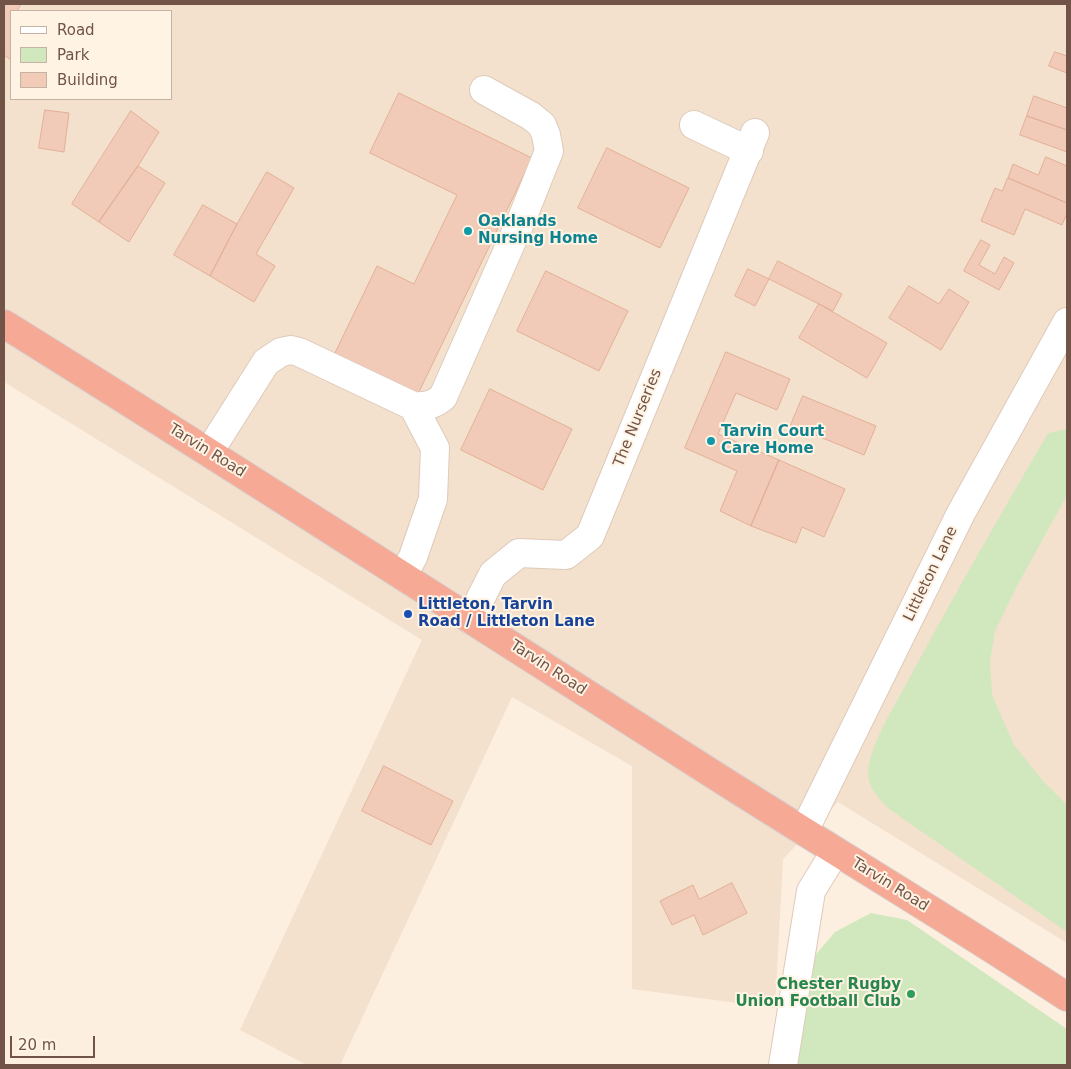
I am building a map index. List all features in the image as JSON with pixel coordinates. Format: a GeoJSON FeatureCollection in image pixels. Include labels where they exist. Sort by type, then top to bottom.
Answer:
{"type":"FeatureCollection","features":[{"type":"Feature","properties":{"kind":"highway","name":"Tarvin Road"},"geometry":{"type":"LineString","coordinates":[[4,324],[403,575],[835,852],[999,952],[1067,997]]}},
{"type":"Feature","properties":{"kind":"street"},"geometry":{"type":"LineString","coordinates":[[209,452],[266,362],[281,352],[291,350],[299,352],[413,406],[422,407],[430,405],[439,401],[446,392],[523,216],[548,151],[546,135],[542,125],[531,116],[484,90]]}},
{"type":"Feature","properties":{"kind":"street","name":"The Nurseries"},"geometry":{"type":"LineString","coordinates":[[470,618],[494,574],[519,553],[566,555],[590,536],[752,142],[694,125]]}},
{"type":"Feature","properties":{"kind":"street","name":"Littleton Lane"},"geometry":{"type":"LineString","coordinates":[[804,831],[961,513],[1067,322]]}},
{"type":"Feature","properties":{"kind":"street"},"geometry":{"type":"LineString","coordinates":[[403,575],[413,557],[432,499],[435,448],[413,406]]}},
{"type":"Feature","properties":{"kind":"street"},"geometry":{"type":"LineString","coordinates":[[783,1065],[811,891],[835,852]]}},
{"type":"Feature","properties":{"kind":"shaded area"},"geometry":{"type":"Polygon","coordinates":[[[4,4],[1067,4],[1067,943],[838,802],[783,859],[775,1008],[632,989],[632,766],[512,697],[340,1065],[307,1065],[240,1030],[422,640],[4,382],[4,4]]]}},
{"type":"Feature","properties":{"kind":"green space"},"geometry":{"type":"Polygon","coordinates":[[[1067,429],[1067,495],[1017,586],[995,631],[990,662],[992,695],[1014,745],[1043,781],[1067,805],[1067,932],[889,809],[872,789],[868,774],[869,763],[884,725],[1048,433],[1067,429]]]}},
{"type":"Feature","properties":{"kind":"green space","name":"Chester Rugby Union Football Club"},"geometry":{"type":"Polygon","coordinates":[[[871,913],[907,920],[1067,1029],[1067,1065],[795,1065],[812,959],[835,932],[871,913]]]}},
{"type":"Feature","properties":{"kind":"building"},"geometry":{"type":"Polygon","coordinates":[[[4,4],[21,4],[18,10],[10,10],[10,59],[4,55],[4,4]]]}},
{"type":"Feature","properties":{"kind":"building"},"geometry":{"type":"Polygon","coordinates":[[[1055,52],[1067,56],[1067,73],[1049,66],[1055,52]]]}},
{"type":"Feature","properties":{"kind":"building","name":"Oaklands Nursing Home"},"geometry":{"type":"Polygon","coordinates":[[[399,93],[532,158],[416,398],[333,357],[377,266],[414,284],[457,195],[370,153],[399,93]]]}},
{"type":"Feature","properties":{"kind":"building"},"geometry":{"type":"Polygon","coordinates":[[[1034,96],[1067,108],[1067,130],[1027,116],[1034,96]]]}},
{"type":"Feature","properties":{"kind":"building"},"geometry":{"type":"Polygon","coordinates":[[[45,110],[69,113],[64,152],[39,148],[45,110]]]}},
{"type":"Feature","properties":{"kind":"building"},"geometry":{"type":"Polygon","coordinates":[[[131,111],[159,132],[99,222],[72,204],[131,111]]]}},
{"type":"Feature","properties":{"kind":"building"},"geometry":{"type":"Polygon","coordinates":[[[1027,116],[1067,130],[1067,152],[1020,135],[1027,116]]]}},
{"type":"Feature","properties":{"kind":"building"},"geometry":{"type":"Polygon","coordinates":[[[607,148],[689,188],[660,248],[578,208],[607,148]]]}},
{"type":"Feature","properties":{"kind":"building"},"geometry":{"type":"Polygon","coordinates":[[[1046,157],[1067,166],[1067,203],[1008,178],[1013,164],[1038,175],[1046,157]]]}},
{"type":"Feature","properties":{"kind":"building"},"geometry":{"type":"Polygon","coordinates":[[[138,166],[165,183],[129,242],[99,222],[138,166]]]}},
{"type":"Feature","properties":{"kind":"building"},"geometry":{"type":"Polygon","coordinates":[[[267,172],[294,188],[256,254],[275,266],[254,302],[210,276],[267,172]]]}},
{"type":"Feature","properties":{"kind":"building"},"geometry":{"type":"Polygon","coordinates":[[[1008,178],[1067,203],[1067,213],[1062,225],[1025,209],[1014,235],[981,221],[995,188],[1002,191],[1008,178]]]}},
{"type":"Feature","properties":{"kind":"building"},"geometry":{"type":"Polygon","coordinates":[[[203,205],[237,224],[210,276],[174,255],[203,205]]]}},
{"type":"Feature","properties":{"kind":"building"},"geometry":{"type":"Polygon","coordinates":[[[981,240],[990,245],[979,265],[995,274],[1004,257],[1014,263],[999,290],[964,271],[981,240]]]}},
{"type":"Feature","properties":{"kind":"building"},"geometry":{"type":"Polygon","coordinates":[[[778,261],[842,294],[833,311],[769,279],[778,261]]]}},
{"type":"Feature","properties":{"kind":"building"},"geometry":{"type":"Polygon","coordinates":[[[748,269],[769,279],[755,306],[735,296],[748,269]]]}},
{"type":"Feature","properties":{"kind":"building"},"geometry":{"type":"Polygon","coordinates":[[[546,271],[628,311],[599,371],[517,331],[546,271]]]}},
{"type":"Feature","properties":{"kind":"building"},"geometry":{"type":"Polygon","coordinates":[[[909,286],[939,304],[949,289],[969,302],[941,350],[889,318],[909,286]]]}},
{"type":"Feature","properties":{"kind":"building"},"geometry":{"type":"Polygon","coordinates":[[[819,304],[887,343],[867,378],[799,338],[819,304]]]}},
{"type":"Feature","properties":{"kind":"building","name":"Tarvin Court Care Home"},"geometry":{"type":"Polygon","coordinates":[[[726,352],[790,379],[777,410],[736,393],[718,434],[779,460],[751,526],[720,511],[737,471],[685,448],[726,352]]]}},
{"type":"Feature","properties":{"kind":"building"},"geometry":{"type":"Polygon","coordinates":[[[490,389],[572,429],[543,490],[461,450],[490,389]]]}},
{"type":"Feature","properties":{"kind":"building"},"geometry":{"type":"Polygon","coordinates":[[[803,396],[876,426],[864,455],[791,425],[803,396]]]}},
{"type":"Feature","properties":{"kind":"building"},"geometry":{"type":"Polygon","coordinates":[[[779,460],[845,489],[824,537],[802,527],[796,543],[751,526],[779,460]]]}},
{"type":"Feature","properties":{"kind":"building"},"geometry":{"type":"Polygon","coordinates":[[[384,766],[453,801],[431,845],[362,811],[384,766]]]}},
{"type":"Feature","properties":{"kind":"building"},"geometry":{"type":"Polygon","coordinates":[[[732,883],[747,913],[703,935],[694,915],[672,925],[660,901],[693,885],[699,899],[732,883]]]}},
{"type":"Feature","properties":{"kind":"place","name":"Oaklands Nursing Home"},"geometry":{"type":"Point","coordinates":[468,231]}},
{"type":"Feature","properties":{"kind":"place","name":"Tarvin Court Care Home"},"geometry":{"type":"Point","coordinates":[711,441]}},
{"type":"Feature","properties":{"kind":"place","name":"Littleton, Tarvin Road / Littleton Lane"},"geometry":{"type":"Point","coordinates":[408,614]}},
{"type":"Feature","properties":{"kind":"place","name":"Chester Rugby Union Football Club"},"geometry":{"type":"Point","coordinates":[911,994]}}]}
